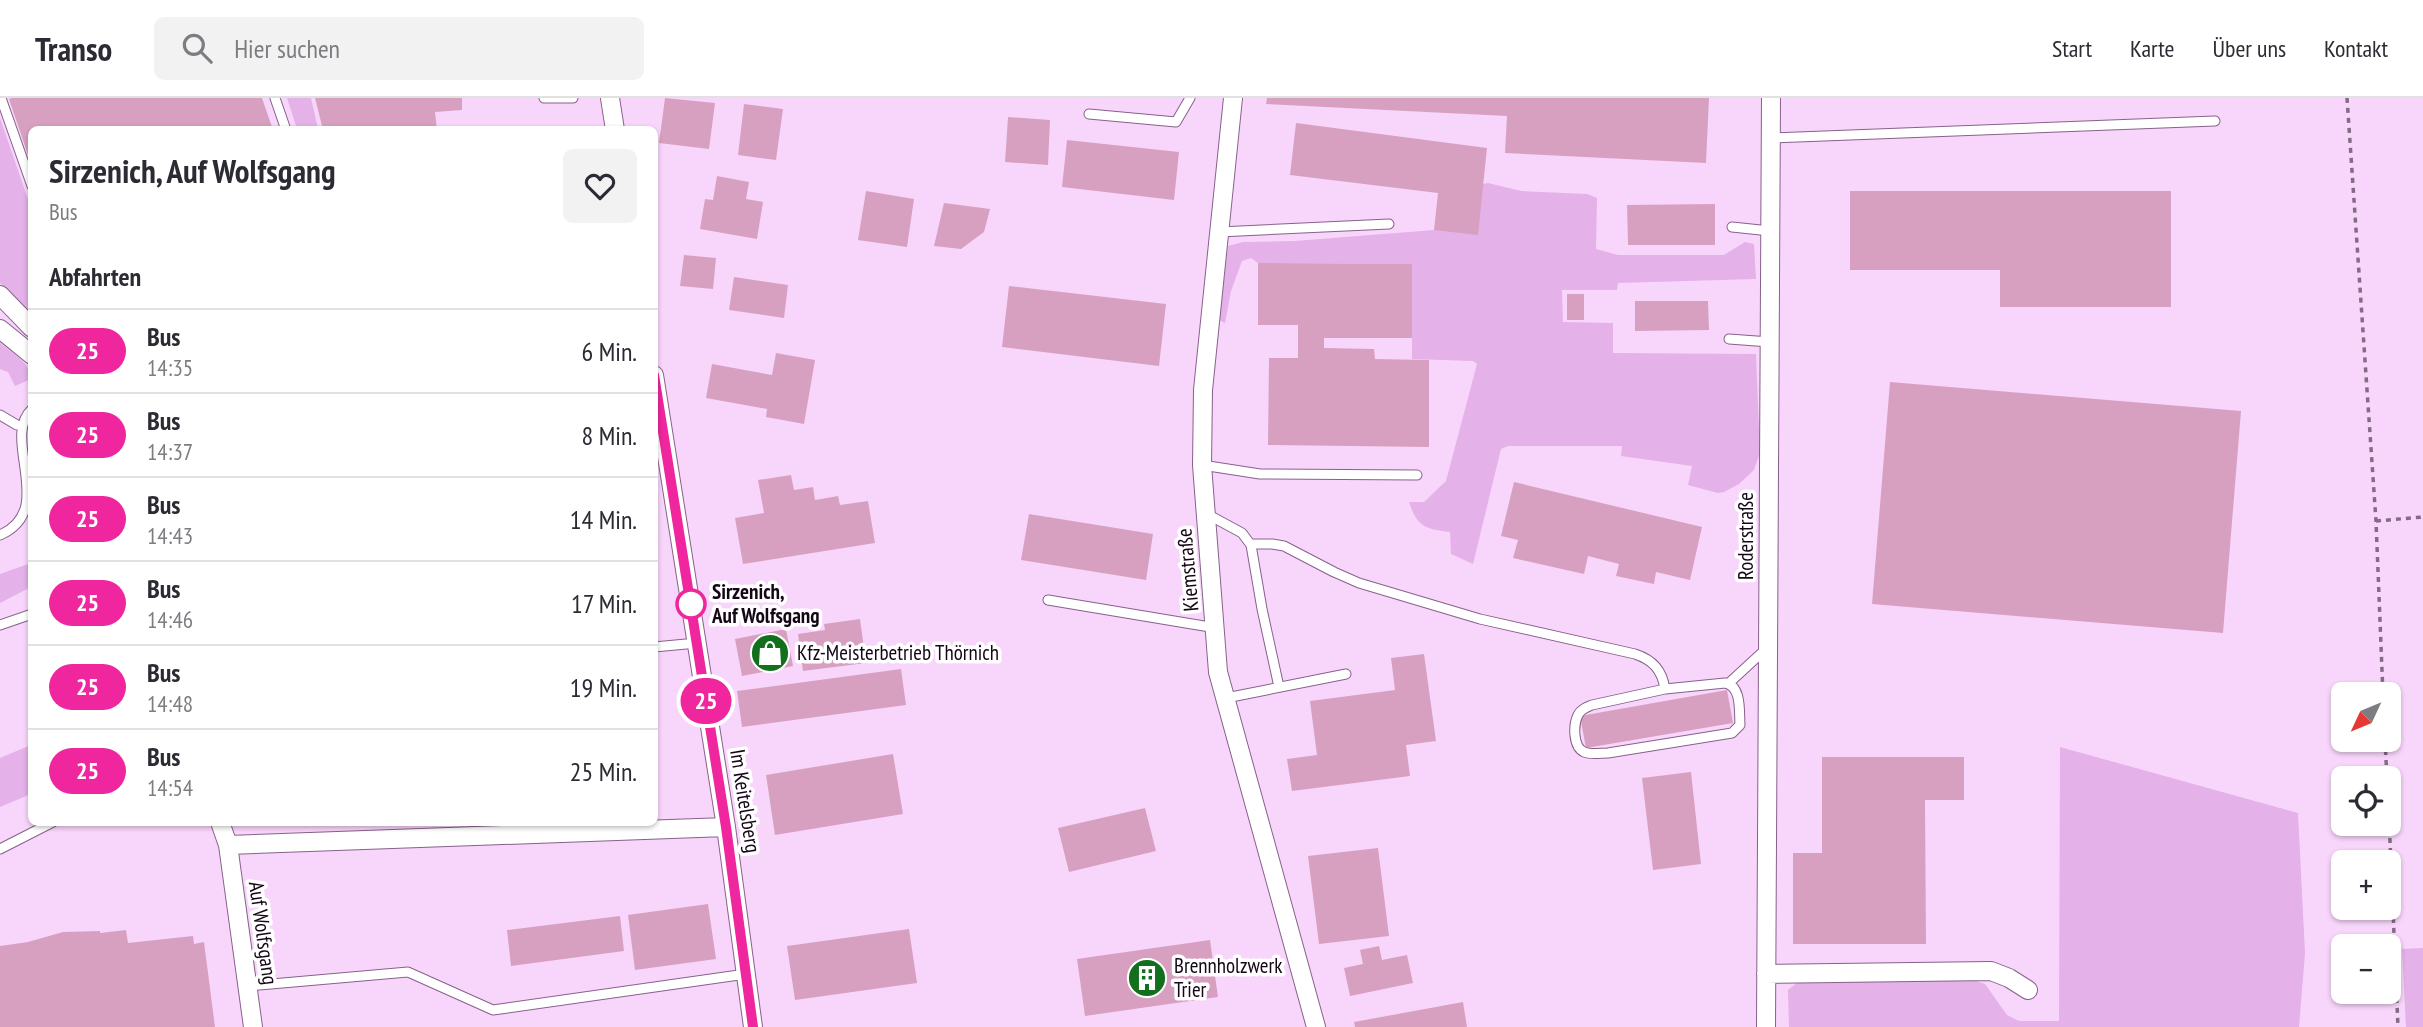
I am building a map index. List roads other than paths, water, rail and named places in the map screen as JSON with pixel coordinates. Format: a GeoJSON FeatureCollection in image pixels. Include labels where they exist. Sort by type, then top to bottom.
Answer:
{"type":"FeatureCollection","features":[{"type":"Feature","properties":{"kind":"street"},"geometry":{"type":"LineString","coordinates":[[610,98],[614,126]]}},
{"type":"Feature","properties":{"kind":"street","name":"Kiemstraße"},"geometry":{"type":"LineString","coordinates":[[1233,98],[1203,390],[1202,465],[1218,672],[1316,1027]]}},
{"type":"Feature","properties":{"kind":"street","name":"Roderstraße"},"geometry":{"type":"LineString","coordinates":[[1766,1027],[1771,98]]}},
{"type":"Feature","properties":{"kind":"street"},"geometry":{"type":"LineString","coordinates":[[0,295],[28,324]]}},
{"type":"Feature","properties":{"kind":"street"},"geometry":{"type":"LineString","coordinates":[[0,330],[28,352]]}},
{"type":"Feature","properties":{"kind":"street","name":"Im Keitelsberg"},"geometry":{"type":"LineString","coordinates":[[658,400],[726,827],[753,1027]]}},
{"type":"Feature","properties":{"kind":"street","name":"Auf Wolfsgang"},"geometry":{"type":"LineString","coordinates":[[221,826],[228,845],[253,1027]]}},
{"type":"Feature","properties":{"kind":"street"},"geometry":{"type":"LineString","coordinates":[[228,845],[726,827]]}},
{"type":"Feature","properties":{"kind":"street"},"geometry":{"type":"LineString","coordinates":[[1766,974],[1991,971],[2028,990]]}},
{"type":"Feature","properties":{"kind":"lane"},"geometry":{"type":"LineString","coordinates":[[1,98],[28,175]]}},
{"type":"Feature","properties":{"kind":"lane"},"geometry":{"type":"LineString","coordinates":[[275,98],[285,126]]}},
{"type":"Feature","properties":{"kind":"lane"},"geometry":{"type":"LineString","coordinates":[[544,98],[573,98]]}},
{"type":"Feature","properties":{"kind":"lane"},"geometry":{"type":"LineString","coordinates":[[1089,114],[1176,122],[1190,98]]}},
{"type":"Feature","properties":{"kind":"lane"},"geometry":{"type":"LineString","coordinates":[[1771,138],[2215,121]]}},
{"type":"Feature","properties":{"kind":"lane"},"geometry":{"type":"LineString","coordinates":[[1219,232],[1389,224]]}},
{"type":"Feature","properties":{"kind":"lane"},"geometry":{"type":"LineString","coordinates":[[1732,227],[1770,231]]}},
{"type":"Feature","properties":{"kind":"lane"},"geometry":{"type":"LineString","coordinates":[[1729,339],[1770,342]]}},
{"type":"Feature","properties":{"kind":"lane"},"geometry":{"type":"LineString","coordinates":[[0,535],[17,525],[23,509],[14,439],[17,425],[28,412]]}},
{"type":"Feature","properties":{"kind":"lane"},"geometry":{"type":"LineString","coordinates":[[0,415],[17,425]]}},
{"type":"Feature","properties":{"kind":"lane"},"geometry":{"type":"LineString","coordinates":[[1202,465],[1260,474],[1417,475]]}},
{"type":"Feature","properties":{"kind":"lane"},"geometry":{"type":"LineString","coordinates":[[1205,513],[1242,533],[1250,544],[1279,687]]}},
{"type":"Feature","properties":{"kind":"lane"},"geometry":{"type":"LineString","coordinates":[[1250,544],[1284,546],[1360,583],[1480,619],[1620,649],[1642,657],[1658,669],[1664,679],[1665,689]]}},
{"type":"Feature","properties":{"kind":"lane"},"geometry":{"type":"LineString","coordinates":[[1048,600],[1216,628]]}},
{"type":"Feature","properties":{"kind":"lane"},"geometry":{"type":"LineString","coordinates":[[0,625],[28,615]]}},
{"type":"Feature","properties":{"kind":"lane"},"geometry":{"type":"LineString","coordinates":[[658,647],[697,643]]}},
{"type":"Feature","properties":{"kind":"lane"},"geometry":{"type":"LineString","coordinates":[[1730,683],[1737,692],[1740,722],[1738,729],[1732,733],[1608,753],[1587,753],[1578,747],[1578,715],[1586,707],[1665,689],[1730,683],[1768,647]]}},
{"type":"Feature","properties":{"kind":"lane"},"geometry":{"type":"LineString","coordinates":[[1226,698],[1346,674]]}},
{"type":"Feature","properties":{"kind":"lane"},"geometry":{"type":"LineString","coordinates":[[0,849],[45,826]]}},
{"type":"Feature","properties":{"kind":"lane"},"geometry":{"type":"LineString","coordinates":[[248,986],[408,972],[493,1010],[746,974]]}},
{"type":"Feature","properties":{"kind":"place","name":"Sirzenich, Auf Wolfsgang"},"geometry":{"type":"Point","coordinates":[691,604]}},
{"type":"Feature","properties":{"kind":"place","name":"Kfz-Meisterbetrieb Thörnich"},"geometry":{"type":"Point","coordinates":[770,653]}},
{"type":"Feature","properties":{"kind":"place","name":"Brennholzwerk Trier"},"geometry":{"type":"Point","coordinates":[1147,978]}}]}
